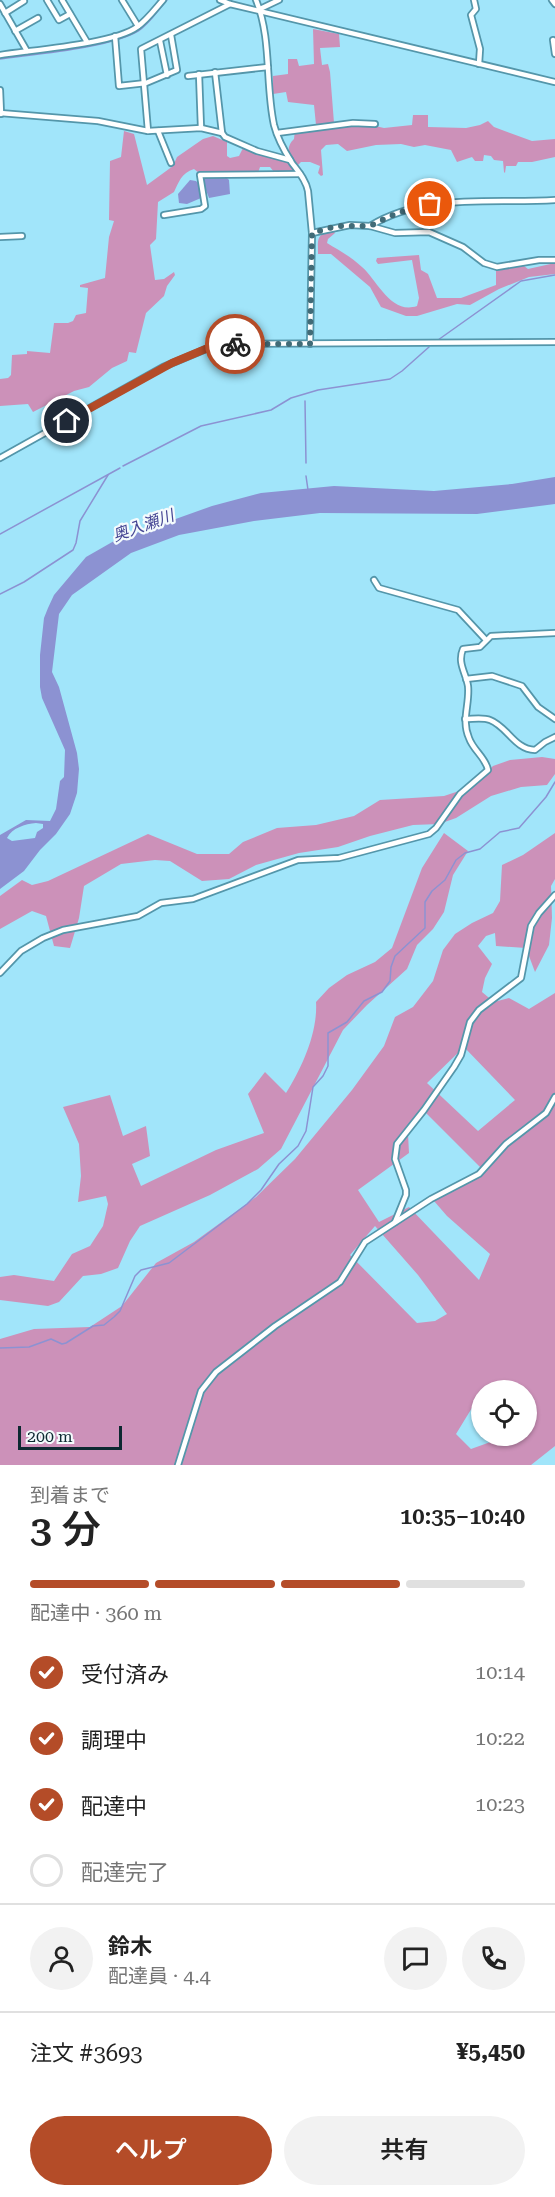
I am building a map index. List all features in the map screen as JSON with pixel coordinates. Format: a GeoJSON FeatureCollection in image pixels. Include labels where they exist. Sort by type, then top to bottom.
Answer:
{"type":"FeatureCollection","features":[{"type":"Feature","properties":{"kind":"street"},"geometry":{"type":"LineString","coordinates":[[47,0],[59,20],[70,14]]}},
{"type":"Feature","properties":{"kind":"street"},"geometry":{"type":"LineString","coordinates":[[62,0],[87,42]]}},
{"type":"Feature","properties":{"kind":"street"},"geometry":{"type":"LineString","coordinates":[[122,0],[138,26]]}},
{"type":"Feature","properties":{"kind":"street"},"geometry":{"type":"LineString","coordinates":[[0,55],[115,38],[138,26],[163,0]]}},
{"type":"Feature","properties":{"kind":"street"},"geometry":{"type":"LineString","coordinates":[[220,0],[555,82]]}},
{"type":"Feature","properties":{"kind":"street"},"geometry":{"type":"LineString","coordinates":[[256,0],[260,10],[274,124],[290,160],[307,185],[312,233],[310,344]]}},
{"type":"Feature","properties":{"kind":"street"},"geometry":{"type":"LineString","coordinates":[[260,10],[279,0]]}},
{"type":"Feature","properties":{"kind":"street"},"geometry":{"type":"LineString","coordinates":[[474,0],[476,9],[471,15],[480,49],[479,64]]}},
{"type":"Feature","properties":{"kind":"street"},"geometry":{"type":"LineString","coordinates":[[552,0],[555,4]]}},
{"type":"Feature","properties":{"kind":"street"},"geometry":{"type":"LineString","coordinates":[[5,13],[24,1]]}},
{"type":"Feature","properties":{"kind":"street"},"geometry":{"type":"LineString","coordinates":[[0,4],[27,51]]}},
{"type":"Feature","properties":{"kind":"street"},"geometry":{"type":"LineString","coordinates":[[148,131],[140,51],[230,4]]}},
{"type":"Feature","properties":{"kind":"street"},"geometry":{"type":"LineString","coordinates":[[15,31],[38,18]]}},
{"type":"Feature","properties":{"kind":"street"},"geometry":{"type":"LineString","coordinates":[[115,38],[119,86],[143,84],[177,70],[171,35]]}},
{"type":"Feature","properties":{"kind":"street"},"geometry":{"type":"LineString","coordinates":[[160,40],[167,75]]}},
{"type":"Feature","properties":{"kind":"street"},"geometry":{"type":"LineString","coordinates":[[553,40],[555,54]]}},
{"type":"Feature","properties":{"kind":"street"},"geometry":{"type":"LineString","coordinates":[[188,76],[268,68]]}},
{"type":"Feature","properties":{"kind":"street"},"geometry":{"type":"LineString","coordinates":[[214,72],[222,133],[225,137],[257,151],[290,160]]}},
{"type":"Feature","properties":{"kind":"street"},"geometry":{"type":"LineString","coordinates":[[199,75],[201,128]]}},
{"type":"Feature","properties":{"kind":"street"},"geometry":{"type":"LineString","coordinates":[[0,90],[1,113],[98,121],[148,131],[201,128],[222,133]]}},
{"type":"Feature","properties":{"kind":"street"},"geometry":{"type":"LineString","coordinates":[[277,133],[353,123],[375,124]]}},
{"type":"Feature","properties":{"kind":"street"},"geometry":{"type":"LineString","coordinates":[[158,131],[171,162]]}},
{"type":"Feature","properties":{"kind":"street"},"geometry":{"type":"LineString","coordinates":[[164,215],[198,210],[205,206],[200,176],[300,174]]}},
{"type":"Feature","properties":{"kind":"street"},"geometry":{"type":"LineString","coordinates":[[370,226],[397,213],[430,204],[555,200]]}},
{"type":"Feature","properties":{"kind":"street"},"geometry":{"type":"LineString","coordinates":[[312,233],[337,226],[370,226],[395,233],[434,233],[470,251],[484,263],[497,267],[538,260],[555,260]]}},
{"type":"Feature","properties":{"kind":"street"},"geometry":{"type":"LineString","coordinates":[[0,237],[22,236]]}},
{"type":"Feature","properties":{"kind":"street"},"geometry":{"type":"LineString","coordinates":[[0,458],[163,367],[215,345],[555,342]]}},
{"type":"Feature","properties":{"kind":"street"},"geometry":{"type":"LineString","coordinates":[[374,580],[379,588],[458,610],[486,640]]}},
{"type":"Feature","properties":{"kind":"street"},"geometry":{"type":"LineString","coordinates":[[0,973],[21,951],[63,930],[138,916],[161,903],[193,899],[298,860],[339,858],[429,834],[436,828],[460,794],[488,770],[468,737],[465,719],[468,693],[461,655],[464,649],[480,646],[491,636],[555,633]]}},
{"type":"Feature","properties":{"kind":"street"},"geometry":{"type":"LineString","coordinates":[[466,679],[492,676],[522,686],[538,707],[555,719]]}},
{"type":"Feature","properties":{"kind":"street"},"geometry":{"type":"LineString","coordinates":[[465,719],[488,719],[528,750],[535,750],[555,737]]}},
{"type":"Feature","properties":{"kind":"street"},"geometry":{"type":"LineString","coordinates":[[395,1222],[406,1196],[395,1159],[397,1144],[454,1067],[461,1055],[470,1022],[479,1010],[521,978],[531,926],[555,895]]}},
{"type":"Feature","properties":{"kind":"street"},"geometry":{"type":"LineString","coordinates":[[178,1465],[201,1391],[210,1377],[275,1326],[340,1282],[365,1242],[437,1196],[479,1174],[506,1144],[546,1113],[555,1097]]}},
{"type":"Feature","properties":{"kind":"shaded area"},"geometry":{"type":"Polygon","coordinates":[[[313,29],[339,34],[340,47],[320,48],[322,65],[328,64],[330,72],[334,123],[316,125],[314,105],[288,102],[286,92],[273,94],[273,76],[288,74],[288,59],[297,59],[299,66],[314,64],[313,29]]]}},
{"type":"Feature","properties":{"kind":"shaded area"},"geometry":{"type":"Polygon","coordinates":[[[413,115],[428,115],[428,127],[466,128],[488,121],[494,127],[532,141],[555,139],[555,157],[532,162],[518,162],[516,166],[506,166],[505,173],[503,161],[494,160],[491,156],[484,155],[483,161],[475,161],[472,157],[457,162],[451,150],[425,145],[414,147],[401,144],[376,145],[347,151],[338,144],[326,145],[321,150],[323,175],[321,176],[318,173],[320,166],[310,162],[301,162],[298,165],[289,152],[289,145],[294,139],[295,130],[366,124],[384,128],[412,125],[413,115]]]}},
{"type":"Feature","properties":{"kind":"shaded area"},"geometry":{"type":"Polygon","coordinates":[[[124,131],[134,134],[147,185],[173,166],[177,157],[203,139],[213,136],[227,142],[227,156],[230,158],[239,156],[243,148],[289,162],[296,172],[274,172],[270,167],[260,167],[258,173],[199,173],[194,169],[186,173],[174,192],[158,202],[156,239],[150,245],[155,280],[164,279],[174,272],[175,275],[167,286],[164,296],[146,313],[136,353],[129,352],[127,361],[112,368],[89,387],[74,391],[33,412],[28,404],[0,406],[0,379],[11,375],[12,355],[27,354],[27,351],[50,353],[54,323],[68,323],[73,321],[76,315],[86,313],[88,288],[80,287],[80,285],[105,278],[109,237],[114,221],[109,220],[110,161],[121,157],[124,131]]]}},
{"type":"Feature","properties":{"kind":"shaded area"},"geometry":{"type":"Polygon","coordinates":[[[333,230],[335,233],[327,243],[362,267],[385,295],[400,306],[417,306],[419,298],[412,260],[378,264],[377,258],[419,255],[421,270],[428,274],[437,298],[461,298],[496,285],[496,271],[524,266],[528,269],[555,263],[555,274],[529,277],[499,289],[470,305],[457,304],[417,316],[406,316],[381,307],[370,287],[331,254],[318,254],[319,238],[333,230]]]}},
{"type":"Feature","properties":{"kind":"shaded area"},"geometry":{"type":"Polygon","coordinates":[[[542,757],[555,759],[555,774],[547,785],[521,787],[491,796],[456,818],[439,824],[413,825],[338,847],[299,853],[256,865],[229,879],[202,881],[170,861],[155,860],[121,864],[84,886],[79,918],[70,948],[54,946],[46,916],[32,911],[0,929],[0,896],[22,880],[32,885],[48,881],[148,834],[197,854],[229,854],[243,842],[277,828],[316,825],[354,816],[380,800],[444,796],[471,787],[493,766],[510,760],[542,757]]]}},
{"type":"Feature","properties":{"kind":"shaded area"},"geometry":{"type":"Polygon","coordinates":[[[444,833],[468,851],[453,875],[444,912],[433,929],[417,945],[407,969],[343,1030],[281,1149],[258,1169],[210,1195],[140,1226],[130,1241],[118,1268],[101,1274],[83,1276],[59,1302],[48,1306],[0,1300],[0,1277],[14,1275],[54,1281],[72,1254],[90,1246],[103,1226],[108,1204],[106,1196],[78,1202],[81,1176],[79,1144],[63,1107],[110,1095],[123,1136],[146,1126],[150,1156],[132,1164],[141,1186],[216,1150],[264,1133],[248,1094],[265,1072],[286,1093],[298,1072],[312,1037],[316,1002],[329,988],[347,975],[375,962],[392,948],[422,868],[444,833]]]}},
{"type":"Feature","properties":{"kind":"shaded area"},"geometry":{"type":"Polygon","coordinates":[[[555,833],[555,879],[551,886],[552,918],[549,945],[535,972],[526,948],[496,946],[495,933],[486,936],[478,946],[492,964],[485,978],[482,992],[494,1002],[509,998],[529,1009],[555,993],[555,1446],[531,1465],[0,1465],[0,1339],[34,1329],[90,1327],[122,1306],[156,1263],[194,1242],[256,1197],[295,1159],[352,1090],[384,1046],[395,1017],[413,1007],[433,981],[443,950],[455,934],[493,913],[500,901],[502,865],[523,855],[555,833]],[[464,1047],[427,1083],[478,1131],[515,1100],[464,1047]],[[423,1110],[408,1134],[409,1153],[358,1190],[379,1222],[409,1207],[479,1280],[490,1254],[447,1216],[434,1201],[481,1168],[423,1110]],[[375,1226],[350,1255],[417,1323],[435,1321],[447,1314],[418,1275],[375,1226]]]}},
{"type":"Feature","properties":{"kind":"water"},"geometry":{"type":"Polygon","coordinates":[[[225,176],[229,180],[230,194],[209,198],[203,178],[225,176]]]}},
{"type":"Feature","properties":{"kind":"water"},"geometry":{"type":"Polygon","coordinates":[[[190,180],[199,184],[201,198],[187,204],[179,203],[178,194],[190,180]]]}},
{"type":"Feature","properties":{"kind":"water"},"geometry":{"type":"Polygon","coordinates":[[[555,477],[555,504],[477,514],[320,513],[254,521],[179,535],[131,553],[72,595],[59,614],[52,672],[59,687],[77,753],[79,769],[77,793],[70,814],[56,834],[24,871],[0,889],[0,835],[26,820],[50,821],[56,809],[60,781],[64,777],[65,750],[42,698],[40,687],[40,655],[44,618],[54,595],[86,557],[114,541],[212,506],[261,493],[334,486],[434,491],[512,484],[555,477]],[[36,823],[19,827],[7,838],[12,841],[35,838],[37,832],[43,828],[43,824],[36,823]]]}},
{"type":"Feature","properties":{"kind":"waterway"},"geometry":{"type":"LineString","coordinates":[[0,59],[71,50],[125,37],[138,31],[150,21],[167,0]]}},
{"type":"Feature","properties":{"kind":"waterway"},"geometry":{"type":"LineString","coordinates":[[438,340],[521,281],[555,275]]}},
{"type":"Feature","properties":{"kind":"waterway"},"geometry":{"type":"LineString","coordinates":[[123,466],[201,426],[271,410],[291,398],[318,390],[390,379],[429,347]]}},
{"type":"Feature","properties":{"kind":"waterway"},"geometry":{"type":"LineString","coordinates":[[305,401],[306,463]]}},
{"type":"Feature","properties":{"kind":"waterway"},"geometry":{"type":"LineString","coordinates":[[0,461],[52,432]]}},
{"type":"Feature","properties":{"kind":"waterway"},"geometry":{"type":"LineString","coordinates":[[0,534],[120,468]]}},
{"type":"Feature","properties":{"kind":"waterway"},"geometry":{"type":"LineString","coordinates":[[0,594],[24,582],[73,550],[80,521],[108,475]]}},
{"type":"Feature","properties":{"kind":"waterway"},"geometry":{"type":"LineString","coordinates":[[306,476],[308,490]]}},
{"type":"Feature","properties":{"kind":"waterway"},"geometry":{"type":"LineString","coordinates":[[0,1348],[29,1347],[51,1339],[62,1344],[93,1326],[104,1325],[120,1311],[135,1276],[141,1270],[169,1263],[247,1204],[261,1190],[279,1164],[298,1146],[306,1131],[313,1087],[328,1066],[328,1033],[347,1022],[364,1001],[382,992],[390,981],[395,956],[425,928],[425,902],[432,891],[445,880],[456,860],[465,853],[480,849],[500,832],[519,828],[546,797],[555,782]]}},
{"type":"Feature","properties":{"kind":"way so far"},"geometry":{"type":"LineString","coordinates":[[235,344],[310,344],[312,233],[337,226],[370,226],[410,208],[430,204]]}},
{"type":"Feature","properties":{"kind":"route"},"geometry":{"type":"LineString","coordinates":[[67,421],[163,367],[215,345],[235,344]]}},
{"type":"Feature","properties":{"kind":"water label","name":"奥入瀬川"},"geometry":{"type":"Point","coordinates":[143,525]}}]}
